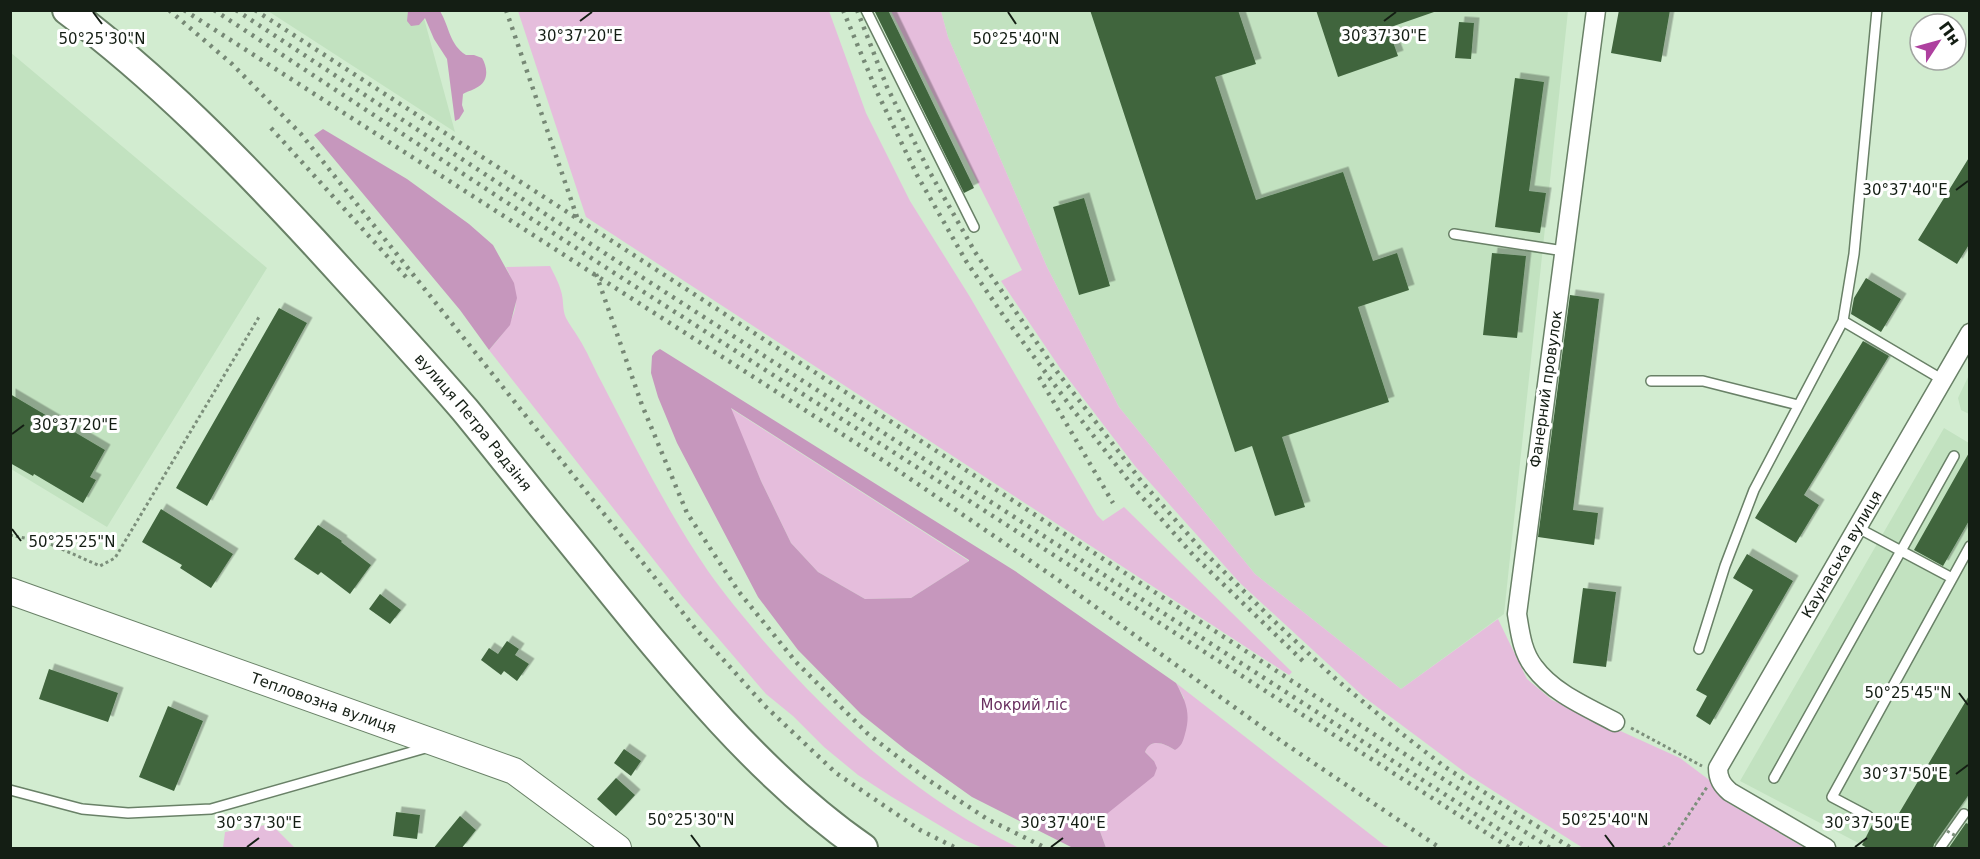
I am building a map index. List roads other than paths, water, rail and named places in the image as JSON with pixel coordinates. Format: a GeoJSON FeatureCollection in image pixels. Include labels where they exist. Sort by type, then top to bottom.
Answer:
{"type":"FeatureCollection","features":[{"type":"Feature","properties":{"kind":"main road","name":"вулиця Петра Радзіня"},"geometry":{"type":"LineString","coordinates":[[67,10],[180,105],[240,163],[463,409],[652,641],[735,735],[795,793],[863,849]]}},
{"type":"Feature","properties":{"kind":"street","name":"Фанерний провулок"},"geometry":{"type":"LineString","coordinates":[[1596,10],[1517,614],[1522,642],[1533,667],[1557,690],[1615,722]]}},
{"type":"Feature","properties":{"kind":"street","name":"Каунаська вулиця"},"geometry":{"type":"LineString","coordinates":[[1826,849],[1730,792],[1718,777],[1718,768],[1970,333]]}},
{"type":"Feature","properties":{"kind":"street","name":"Тепловозна вулиця"},"geometry":{"type":"LineString","coordinates":[[10,591],[514,771],[618,849]]}},
{"type":"Feature","properties":{"kind":"lane"},"geometry":{"type":"LineString","coordinates":[[866,10],[974,227]]}},
{"type":"Feature","properties":{"kind":"lane"},"geometry":{"type":"LineString","coordinates":[[1699,649],[1725,566],[1754,490],[1842,321],[1854,254],[1877,10]]}},
{"type":"Feature","properties":{"kind":"lane"},"geometry":{"type":"LineString","coordinates":[[1454,234],[1564,251]]}},
{"type":"Feature","properties":{"kind":"lane"},"geometry":{"type":"LineString","coordinates":[[1842,321],[1943,380]]}},
{"type":"Feature","properties":{"kind":"lane"},"geometry":{"type":"LineString","coordinates":[[1651,381],[1703,381],[1798,405]]}},
{"type":"Feature","properties":{"kind":"lane"},"geometry":{"type":"LineString","coordinates":[[1774,778],[1954,456]]}},
{"type":"Feature","properties":{"kind":"lane"},"geometry":{"type":"LineString","coordinates":[[1858,528],[1952,578]]}},
{"type":"Feature","properties":{"kind":"lane"},"geometry":{"type":"LineString","coordinates":[[1868,816],[1832,797],[1970,546]]}},
{"type":"Feature","properties":{"kind":"lane"},"geometry":{"type":"LineString","coordinates":[[10,790],[82,809],[128,813],[211,809],[438,744]]}},
{"type":"Feature","properties":{"kind":"lane"},"geometry":{"type":"LineString","coordinates":[[1940,849],[1964,814]]}},
{"type":"Feature","properties":{"kind":"railway"},"geometry":{"type":"LineString","coordinates":[[169,10],[232,64],[301,134],[695,628],[765,706],[836,773],[920,830],[956,848]]}},
{"type":"Feature","properties":{"kind":"railway"},"geometry":{"type":"LineString","coordinates":[[184,10],[887,463],[1057,579],[1284,743],[1440,848]]}},
{"type":"Feature","properties":{"kind":"railway"},"geometry":{"type":"LineString","coordinates":[[214,10],[608,269],[1510,848]]}},
{"type":"Feature","properties":{"kind":"railway"},"geometry":{"type":"LineString","coordinates":[[236,10],[606,254],[1528,848]]}},
{"type":"Feature","properties":{"kind":"railway"},"geometry":{"type":"LineString","coordinates":[[255,10],[1550,848]]}},
{"type":"Feature","properties":{"kind":"railway"},"geometry":{"type":"LineString","coordinates":[[506,10],[578,220]]}},
{"type":"Feature","properties":{"kind":"railway"},"geometry":{"type":"LineString","coordinates":[[843,10],[877,92],[917,175],[966,261],[1003,315],[1135,489],[1194,556],[1305,663]]}},
{"type":"Feature","properties":{"kind":"railway"},"geometry":{"type":"LineString","coordinates":[[857,10],[887,87],[928,169],[975,252],[1055,369],[1142,482],[1202,550],[1338,681],[1445,767],[1571,848]]}},
{"type":"Feature","properties":{"kind":"railway"},"geometry":{"type":"LineString","coordinates":[[271,128],[406,277]]}},
{"type":"Feature","properties":{"kind":"railway"},"geometry":{"type":"LineString","coordinates":[[596,274],[642,405],[687,513],[739,592],[796,662],[868,734],[924,777],[987,819],[1046,848]]}},
{"type":"Feature","properties":{"kind":"railway"},"geometry":{"type":"LineString","coordinates":[[1039,377],[1113,503]]}},
{"type":"Feature","properties":{"kind":"park label","name":"Мокрий ліс"},"geometry":{"type":"Point","coordinates":[1024,705]}}]}
